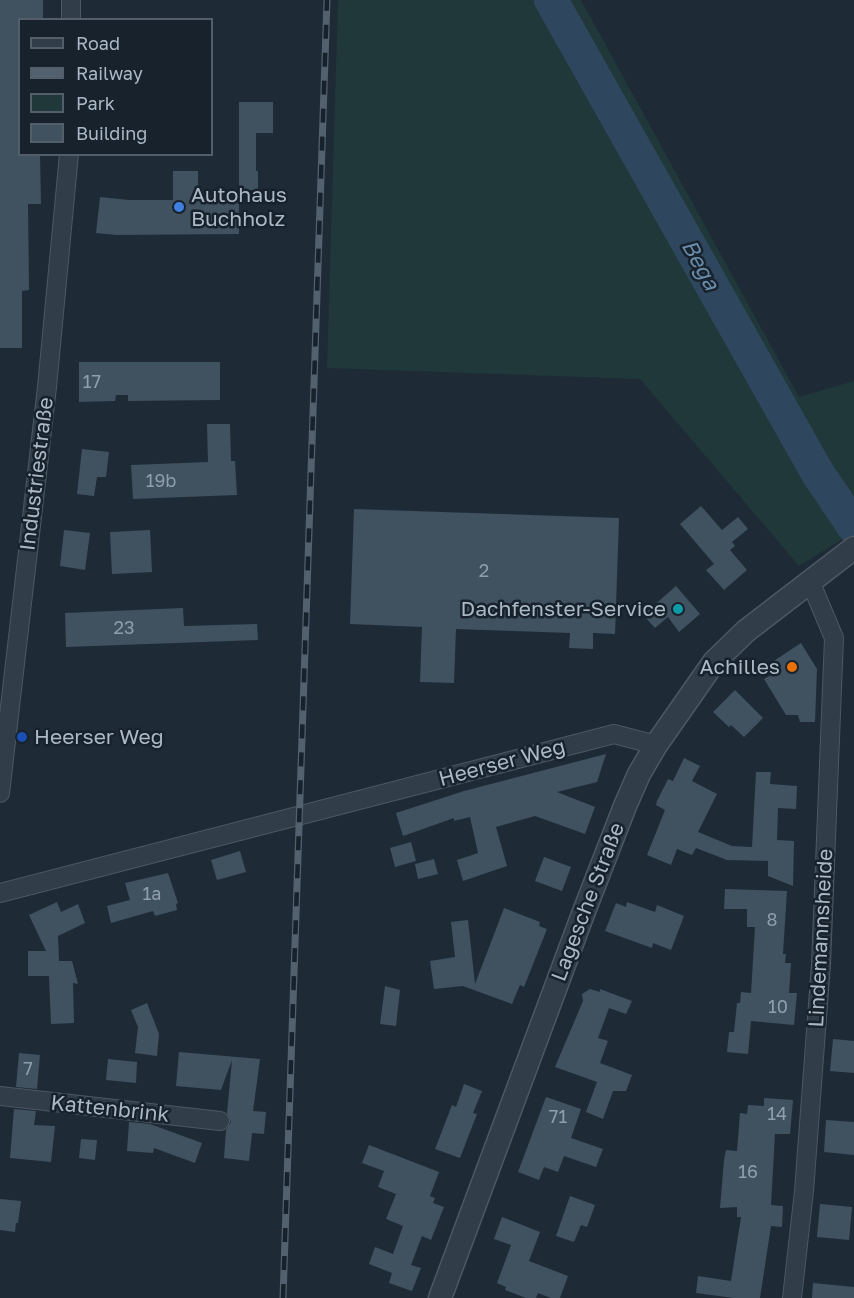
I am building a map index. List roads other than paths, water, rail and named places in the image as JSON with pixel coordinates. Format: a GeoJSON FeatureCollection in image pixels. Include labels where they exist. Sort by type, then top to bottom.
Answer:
{"type":"FeatureCollection","features":[{"type":"Feature","properties":{"kind":"street"},"geometry":{"type":"LineString","coordinates":[[71,0],[71,18]]}},
{"type":"Feature","properties":{"kind":"street","name":"Industriestraße"},"geometry":{"type":"LineString","coordinates":[[0,793],[47,387],[69,156]]}},
{"type":"Feature","properties":{"kind":"street","name":"Lagesche Straße"},"geometry":{"type":"LineString","coordinates":[[440,1298],[625,806],[656,745],[714,662],[746,631],[854,548]]}},
{"type":"Feature","properties":{"kind":"street","name":"Lindemannsheide"},"geometry":{"type":"LineString","coordinates":[[792,1298],[804,1191],[821,964],[834,638],[810,581]]}},
{"type":"Feature","properties":{"kind":"street","name":"Heerser Weg"},"geometry":{"type":"LineString","coordinates":[[0,893],[614,734],[656,745]]}},
{"type":"Feature","properties":{"kind":"street","name":"Kattenbrink"},"geometry":{"type":"LineString","coordinates":[[0,1096],[220,1121]]}},
{"type":"Feature","properties":{"kind":"waterway","name":"Bega"},"geometry":{"type":"LineString","coordinates":[[551,0],[817,472],[854,527]]}},
{"type":"Feature","properties":{"kind":"railway"},"geometry":{"type":"LineString","coordinates":[[283,1298],[327,0]]}},
{"type":"Feature","properties":{"kind":"place","name":"Autohaus Buchholz"},"geometry":{"type":"Point","coordinates":[179,207]}},
{"type":"Feature","properties":{"kind":"place","name":"Dachfenster-Service"},"geometry":{"type":"Point","coordinates":[678,609]}},
{"type":"Feature","properties":{"kind":"place","name":"Achilles"},"geometry":{"type":"Point","coordinates":[792,667]}},
{"type":"Feature","properties":{"kind":"place","name":"Heerser Weg"},"geometry":{"type":"Point","coordinates":[22,737]}}]}
